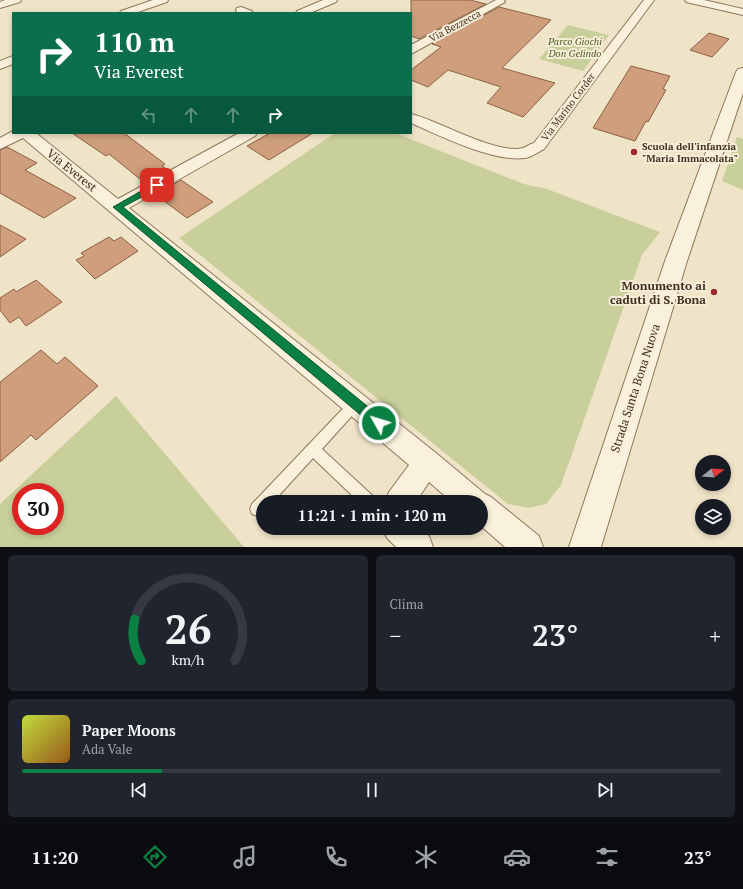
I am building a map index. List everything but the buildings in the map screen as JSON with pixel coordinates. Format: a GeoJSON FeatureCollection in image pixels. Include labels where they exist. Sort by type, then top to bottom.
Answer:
{"type":"FeatureCollection","features":[{"type":"Feature","properties":{"kind":"street"},"geometry":{"type":"LineString","coordinates":[[0,5],[16,0]]}},
{"type":"Feature","properties":{"kind":"street"},"geometry":{"type":"LineString","coordinates":[[128,12],[163,0]]}},
{"type":"Feature","properties":{"kind":"street"},"geometry":{"type":"LineString","coordinates":[[152,12],[171,4],[168,0]]}},
{"type":"Feature","properties":{"kind":"street"},"geometry":{"type":"LineString","coordinates":[[303,12],[332,0]]}},
{"type":"Feature","properties":{"kind":"street","name":"Via Marino Corder"},"geometry":{"type":"LineString","coordinates":[[412,118],[476,144],[513,153],[526,153],[538,146],[649,0]]}},
{"type":"Feature","properties":{"kind":"street"},"geometry":{"type":"LineString","coordinates":[[690,0],[713,2],[743,12]]}},
{"type":"Feature","properties":{"kind":"street","name":"Via Bezzecca"},"geometry":{"type":"LineString","coordinates":[[412,49],[500,2]]}},
{"type":"Feature","properties":{"kind":"street","name":"Strada Santa Bona Nuova"},"geometry":{"type":"LineString","coordinates":[[584,547],[676,261],[742,76]]}},
{"type":"Feature","properties":{"kind":"street"},"geometry":{"type":"LineString","coordinates":[[0,144],[19,134]]}},
{"type":"Feature","properties":{"kind":"street","name":"Via Everest"},"geometry":{"type":"LineString","coordinates":[[28,134],[466,495]]}},
{"type":"Feature","properties":{"kind":"street"},"geometry":{"type":"LineString","coordinates":[[117,207],[248,134]]}},
{"type":"Feature","properties":{"kind":"street"},"geometry":{"type":"LineString","coordinates":[[404,495],[427,462]]}},
{"type":"Feature","properties":{"kind":"street"},"geometry":{"type":"LineString","coordinates":[[488,514],[528,547]]}},
{"type":"Feature","properties":{"kind":"street"},"geometry":{"type":"LineString","coordinates":[[405,535],[418,547]]}},
{"type":"Feature","properties":{"kind":"lane"},"geometry":{"type":"LineString","coordinates":[[270,495],[355,404]]}},
{"type":"Feature","properties":{"kind":"lane"},"geometry":{"type":"LineString","coordinates":[[313,449],[362,495]]}},
{"type":"Feature","properties":{"kind":"green space","name":"Parco Giochi Don Gelindo"},"geometry":{"type":"Polygon","coordinates":[[[568,25],[609,35],[583,71],[539,59],[568,25]]]}},
{"type":"Feature","properties":{"kind":"green space"},"geometry":{"type":"Polygon","coordinates":[[[334,134],[398,134],[524,184],[547,189],[660,232],[642,255],[561,485],[546,504],[529,508],[508,504],[179,238],[334,134]]]}},
{"type":"Feature","properties":{"kind":"green space"},"geometry":{"type":"Polygon","coordinates":[[[737,137],[743,139],[743,190],[722,181],[737,137]]]}},
{"type":"Feature","properties":{"kind":"green space"},"geometry":{"type":"Polygon","coordinates":[[[116,396],[244,547],[0,547],[0,504],[12,493],[12,535],[64,535],[64,483],[23,483],[116,396]]]}},
{"type":"Feature","properties":{"kind":"place","name":"Scuola dell'infanzia \"Maria Immacolata\""},"geometry":{"type":"Point","coordinates":[634,152]}},
{"type":"Feature","properties":{"kind":"place","name":"Monumento ai caduti di S. Bona"},"geometry":{"type":"Point","coordinates":[714,292]}},
{"type":"Feature","properties":{"kind":"route"},"geometry":{"type":"LineString","coordinates":[[157,185],[117,207],[379,423]]}}]}
